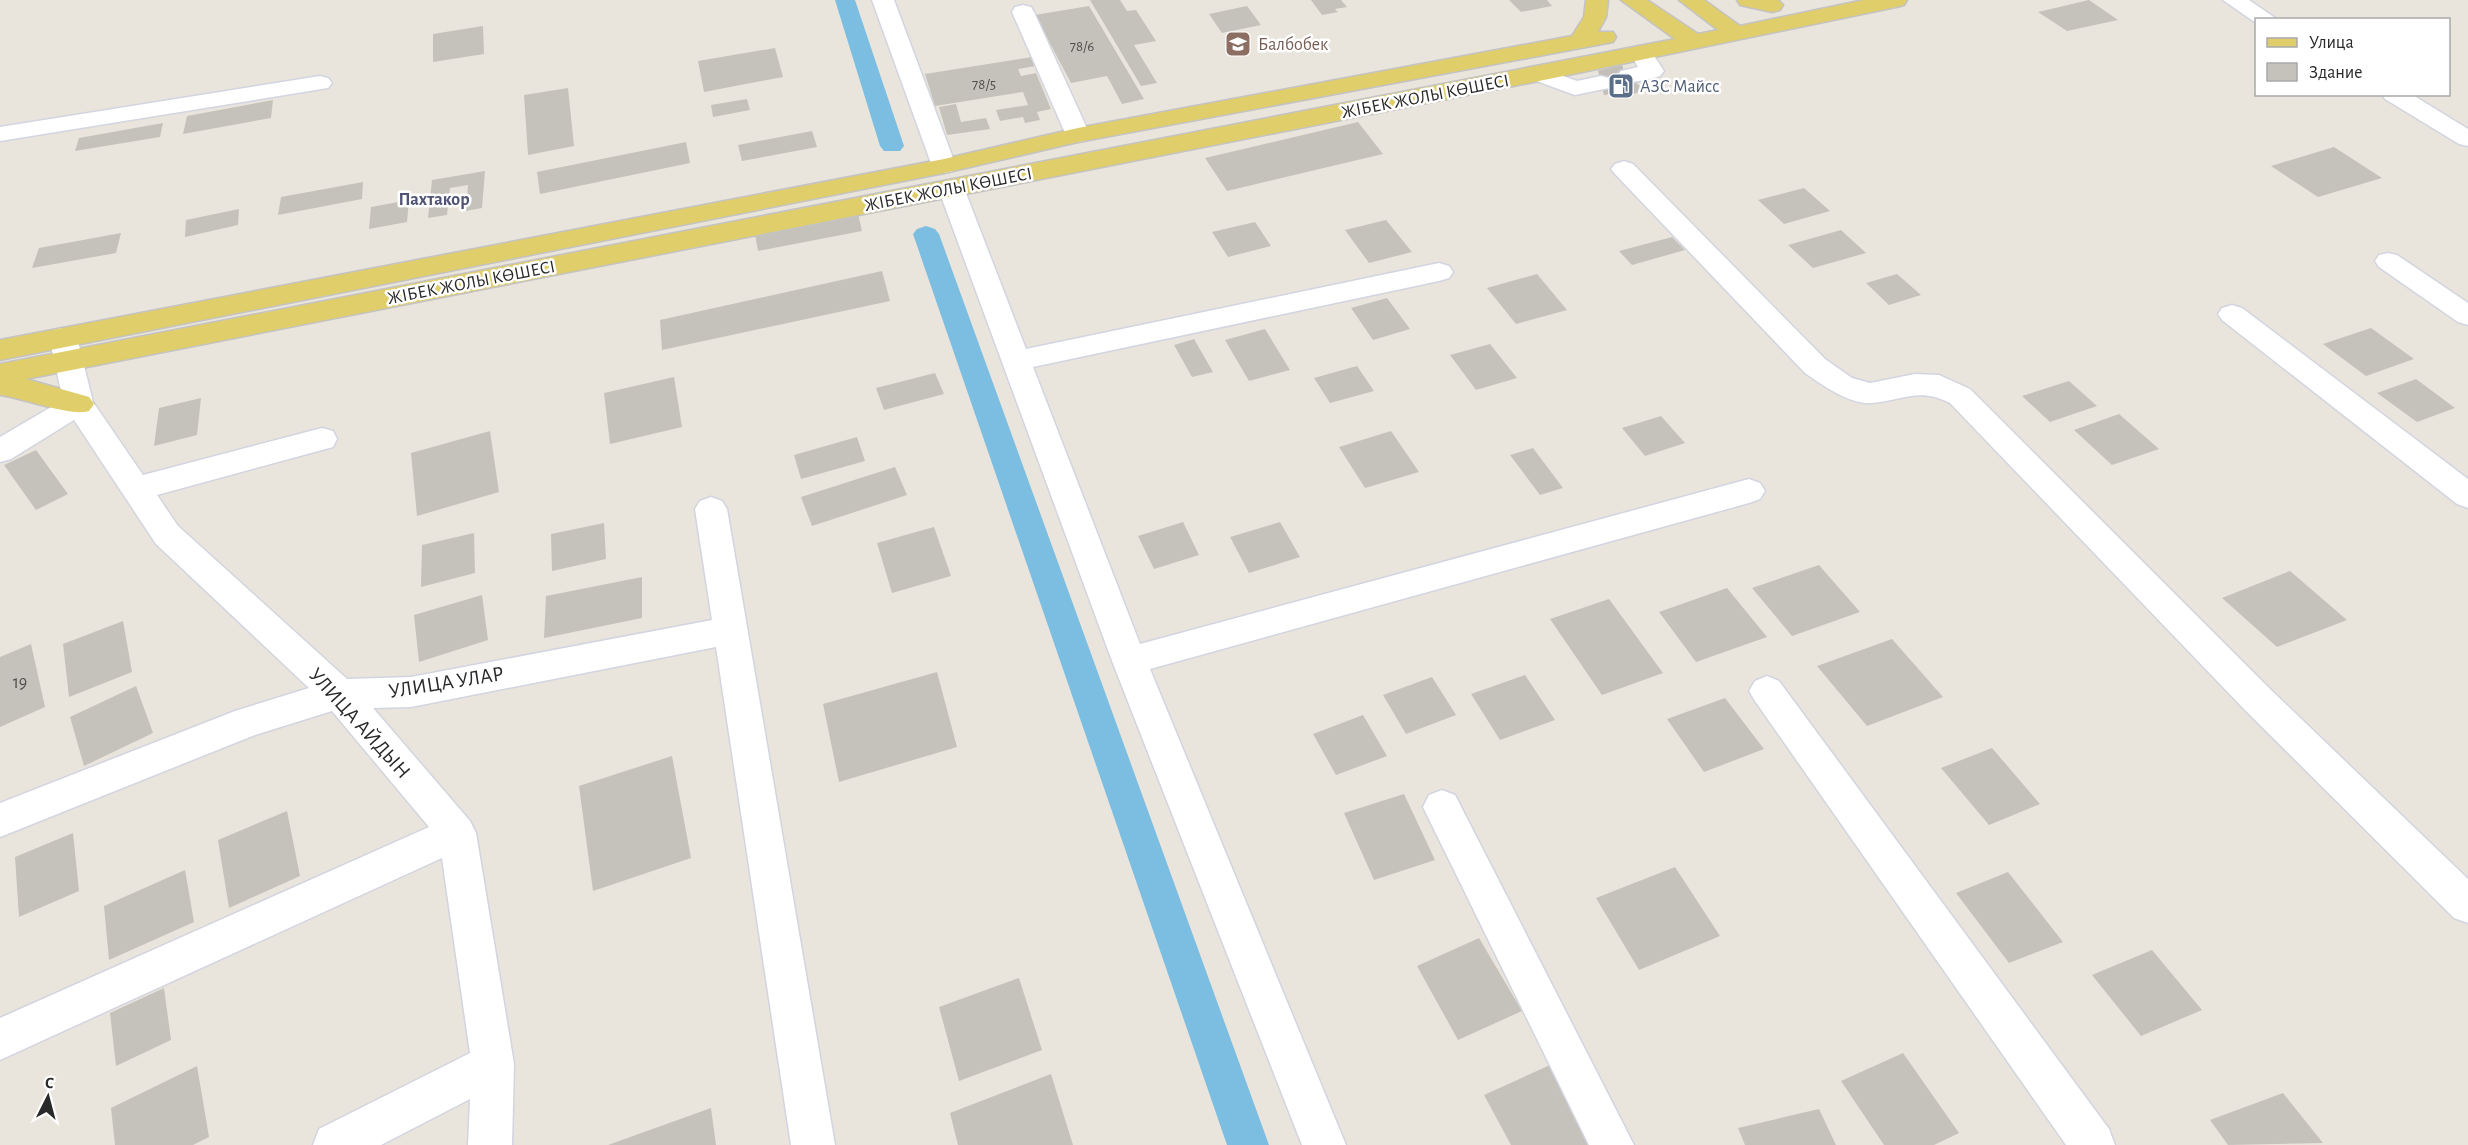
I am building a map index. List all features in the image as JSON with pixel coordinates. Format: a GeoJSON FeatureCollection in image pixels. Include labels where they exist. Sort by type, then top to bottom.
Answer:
{"type":"FeatureCollection","features":[{"type":"Feature","properties":{"kind":"main road"},"geometry":{"type":"LineString","coordinates":[[1579,42],[1593,23],[1598,8],[1597,0]]}},
{"type":"Feature","properties":{"kind":"main road"},"geometry":{"type":"LineString","coordinates":[[1632,0],[1694,42]]}},
{"type":"Feature","properties":{"kind":"main road"},"geometry":{"type":"LineString","coordinates":[[1690,0],[1736,33]]}},
{"type":"Feature","properties":{"kind":"main road","name":"ЖІБЕК ЖОЛЫ КӨШЕСІ"},"geometry":{"type":"LineString","coordinates":[[948,177],[1078,135],[1714,17],[1763,2],[1798,0]]}},
{"type":"Feature","properties":{"kind":"main road","name":"ЖІБЕК ЖОЛЫ КӨШЕСІ"},"geometry":{"type":"LineString","coordinates":[[0,350],[65,348],[948,177],[1539,74],[1896,0]]}},
{"type":"Feature","properties":{"kind":"main road","name":"ЖІБЕК ЖОЛЫ КӨШЕСІ"},"geometry":{"type":"LineString","coordinates":[[0,374],[65,348]]}},
{"type":"Feature","properties":{"kind":"main road"},"geometry":{"type":"LineString","coordinates":[[0,386],[23,388],[79,404]]}},
{"type":"Feature","properties":{"kind":"street"},"geometry":{"type":"LineString","coordinates":[[883,0],[1128,661],[1324,1145]]}},
{"type":"Feature","properties":{"kind":"street"},"geometry":{"type":"LineString","coordinates":[[2234,0],[2264,18]]}},
{"type":"Feature","properties":{"kind":"street"},"geometry":{"type":"LineString","coordinates":[[1023,12],[1078,135]]}},
{"type":"Feature","properties":{"kind":"street"},"geometry":{"type":"LineString","coordinates":[[1629,76],[1652,71],[1641,53]]}},
{"type":"Feature","properties":{"kind":"street"},"geometry":{"type":"LineString","coordinates":[[1539,74],[1575,88],[1601,83]]}},
{"type":"Feature","properties":{"kind":"street"},"geometry":{"type":"LineString","coordinates":[[0,134],[320,83]]}},
{"type":"Feature","properties":{"kind":"street"},"geometry":{"type":"LineString","coordinates":[[2396,96],[2468,139]]}},
{"type":"Feature","properties":{"kind":"street"},"geometry":{"type":"LineString","coordinates":[[1624,169],[1815,366],[1842,385],[1870,393],[1915,384],[1939,385],[1960,396],[2257,699],[2468,905]]}},
{"type":"Feature","properties":{"kind":"street"},"geometry":{"type":"LineString","coordinates":[[2388,261],[2468,316]]}},
{"type":"Feature","properties":{"kind":"street"},"geometry":{"type":"LineString","coordinates":[[1016,361],[1439,272]]}},
{"type":"Feature","properties":{"kind":"street"},"geometry":{"type":"LineString","coordinates":[[2232,314],[2468,496]]}},
{"type":"Feature","properties":{"kind":"street","name":"УЛИЦА АЙДЫН"},"geometry":{"type":"LineString","coordinates":[[65,348],[79,404],[167,535],[339,694],[457,833]]}},
{"type":"Feature","properties":{"kind":"street"},"geometry":{"type":"LineString","coordinates":[[0,451],[79,404]]}},
{"type":"Feature","properties":{"kind":"street"},"geometry":{"type":"LineString","coordinates":[[135,489],[322,439]]}},
{"type":"Feature","properties":{"kind":"street"},"geometry":{"type":"LineString","coordinates":[[1128,661],[1749,491]]}},
{"type":"Feature","properties":{"kind":"street"},"geometry":{"type":"LineString","coordinates":[[711,509],[813,1145]]}},
{"type":"Feature","properties":{"kind":"street","name":"УЛИЦА УЛАР"},"geometry":{"type":"LineString","coordinates":[[0,820],[248,722],[339,694],[411,692],[730,630]]}},
{"type":"Feature","properties":{"kind":"street"},"geometry":{"type":"LineString","coordinates":[[1767,691],[2093,1145]]}},
{"type":"Feature","properties":{"kind":"street"},"geometry":{"type":"LineString","coordinates":[[1442,807],[1612,1145]]}},
{"type":"Feature","properties":{"kind":"street"},"geometry":{"type":"LineString","coordinates":[[0,1039],[457,833],[493,1065],[490,1145]]}},
{"type":"Feature","properties":{"kind":"street"},"geometry":{"type":"LineString","coordinates":[[335,1145],[493,1065]]}},
{"type":"Feature","properties":{"kind":"building"},"geometry":{"type":"Polygon","coordinates":[[[1090,0],[1120,0],[1127,11],[1136,10],[1156,41],[1134,45],[1157,83],[1141,86],[1090,0]]]}},
{"type":"Feature","properties":{"kind":"building"},"geometry":{"type":"Polygon","coordinates":[[[1311,0],[1341,0],[1347,7],[1335,9],[1338,12],[1322,15],[1311,0]]]}},
{"type":"Feature","properties":{"kind":"building"},"geometry":{"type":"Polygon","coordinates":[[[1509,0],[1547,0],[1552,6],[1521,12],[1509,0]]]}},
{"type":"Feature","properties":{"kind":"building"},"geometry":{"type":"Polygon","coordinates":[[[2089,0],[2118,20],[2067,31],[2038,12],[2089,0]]]}},
{"type":"Feature","properties":{"kind":"building"},"geometry":{"type":"Polygon","coordinates":[[[1089,6],[1144,99],[1122,104],[1107,76],[1071,83],[1035,15],[1089,6]]]}},
{"type":"Feature","properties":{"kind":"building"},"geometry":{"type":"Polygon","coordinates":[[[1247,6],[1261,25],[1222,33],[1209,14],[1247,6]]]}},
{"type":"Feature","properties":{"kind":"building"},"geometry":{"type":"Polygon","coordinates":[[[483,26],[484,54],[433,62],[433,34],[483,26]]]}},
{"type":"Feature","properties":{"kind":"building"},"geometry":{"type":"Polygon","coordinates":[[[775,48],[783,77],[704,92],[698,61],[775,48]]]}},
{"type":"Feature","properties":{"kind":"building"},"geometry":{"type":"Polygon","coordinates":[[[1032,57],[1036,66],[1018,69],[1021,76],[1036,73],[1051,109],[1037,112],[1040,120],[1025,123],[1023,117],[1000,121],[996,110],[1028,105],[1023,92],[935,106],[925,74],[1032,57]]]}},
{"type":"Feature","properties":{"kind":"building"},"geometry":{"type":"Polygon","coordinates":[[[1627,74],[1645,91],[1615,98],[1598,80],[1627,74]]]}},
{"type":"Feature","properties":{"kind":"building"},"geometry":{"type":"Polygon","coordinates":[[[568,88],[574,146],[528,155],[524,95],[568,88]]]}},
{"type":"Feature","properties":{"kind":"building"},"geometry":{"type":"Polygon","coordinates":[[[747,99],[750,110],[713,117],[711,105],[747,99]]]}},
{"type":"Feature","properties":{"kind":"building"},"geometry":{"type":"Polygon","coordinates":[[[273,100],[271,118],[183,134],[187,116],[273,100]]]}},
{"type":"Feature","properties":{"kind":"building"},"geometry":{"type":"Polygon","coordinates":[[[956,104],[961,122],[986,118],[990,129],[947,135],[939,107],[956,104]]]}},
{"type":"Feature","properties":{"kind":"building"},"geometry":{"type":"Polygon","coordinates":[[[1358,122],[1383,154],[1227,191],[1205,158],[1358,122]]]}},
{"type":"Feature","properties":{"kind":"building"},"geometry":{"type":"Polygon","coordinates":[[[163,123],[160,137],[75,151],[79,138],[163,123]]]}},
{"type":"Feature","properties":{"kind":"building"},"geometry":{"type":"Polygon","coordinates":[[[812,131],[817,147],[742,161],[738,145],[812,131]]]}},
{"type":"Feature","properties":{"kind":"building"},"geometry":{"type":"Polygon","coordinates":[[[686,142],[690,163],[540,194],[537,172],[686,142]]]}},
{"type":"Feature","properties":{"kind":"building"},"geometry":{"type":"Polygon","coordinates":[[[2334,147],[2382,178],[2318,197],[2271,166],[2334,147]]]}},
{"type":"Feature","properties":{"kind":"building"},"geometry":{"type":"Polygon","coordinates":[[[485,171],[482,208],[466,211],[468,185],[450,188],[447,215],[428,218],[432,180],[485,171]]]}},
{"type":"Feature","properties":{"kind":"building"},"geometry":{"type":"Polygon","coordinates":[[[363,182],[362,199],[278,215],[281,197],[363,182]]]}},
{"type":"Feature","properties":{"kind":"building"},"geometry":{"type":"Polygon","coordinates":[[[1804,188],[1830,211],[1784,224],[1758,200],[1804,188]]]}},
{"type":"Feature","properties":{"kind":"building"},"geometry":{"type":"Polygon","coordinates":[[[409,200],[407,222],[369,229],[371,207],[409,200]]]}},
{"type":"Feature","properties":{"kind":"building"},"geometry":{"type":"Polygon","coordinates":[[[239,209],[238,225],[185,237],[186,220],[239,209]]]}},
{"type":"Feature","properties":{"kind":"building"},"geometry":{"type":"Polygon","coordinates":[[[858,214],[862,231],[758,251],[755,234],[858,214]]]}},
{"type":"Feature","properties":{"kind":"building"},"geometry":{"type":"Polygon","coordinates":[[[1386,220],[1412,252],[1369,263],[1345,230],[1386,220]]]}},
{"type":"Feature","properties":{"kind":"building"},"geometry":{"type":"Polygon","coordinates":[[[1255,222],[1271,246],[1228,257],[1212,232],[1255,222]]]}},
{"type":"Feature","properties":{"kind":"building"},"geometry":{"type":"Polygon","coordinates":[[[1841,230],[1866,253],[1813,268],[1788,245],[1841,230]]]}},
{"type":"Feature","properties":{"kind":"building"},"geometry":{"type":"Polygon","coordinates":[[[121,233],[116,253],[32,268],[39,248],[121,233]]]}},
{"type":"Feature","properties":{"kind":"building"},"geometry":{"type":"Polygon","coordinates":[[[1672,237],[1685,250],[1632,265],[1619,251],[1672,237]]]}},
{"type":"Feature","properties":{"kind":"building"},"geometry":{"type":"Polygon","coordinates":[[[882,271],[890,301],[662,350],[660,320],[882,271]]]}},
{"type":"Feature","properties":{"kind":"building"},"geometry":{"type":"Polygon","coordinates":[[[1537,274],[1567,310],[1516,324],[1487,288],[1537,274]]]}},
{"type":"Feature","properties":{"kind":"building"},"geometry":{"type":"Polygon","coordinates":[[[1897,274],[1921,295],[1889,305],[1866,283],[1897,274]]]}},
{"type":"Feature","properties":{"kind":"building"},"geometry":{"type":"Polygon","coordinates":[[[1387,298],[1410,329],[1373,340],[1351,308],[1387,298]]]}},
{"type":"Feature","properties":{"kind":"building"},"geometry":{"type":"Polygon","coordinates":[[[2371,328],[2414,359],[2366,376],[2323,344],[2371,328]]]}},
{"type":"Feature","properties":{"kind":"building"},"geometry":{"type":"Polygon","coordinates":[[[1265,329],[1290,370],[1249,381],[1225,340],[1265,329]]]}},
{"type":"Feature","properties":{"kind":"building"},"geometry":{"type":"Polygon","coordinates":[[[1194,339],[1213,372],[1192,377],[1174,345],[1194,339]]]}},
{"type":"Feature","properties":{"kind":"building"},"geometry":{"type":"Polygon","coordinates":[[[1490,344],[1517,378],[1476,390],[1450,355],[1490,344]]]}},
{"type":"Feature","properties":{"kind":"building"},"geometry":{"type":"Polygon","coordinates":[[[1357,366],[1374,391],[1330,403],[1314,378],[1357,366]]]}},
{"type":"Feature","properties":{"kind":"building"},"geometry":{"type":"Polygon","coordinates":[[[935,373],[944,394],[884,410],[876,388],[935,373]]]}},
{"type":"Feature","properties":{"kind":"building"},"geometry":{"type":"Polygon","coordinates":[[[674,377],[682,427],[610,444],[604,393],[674,377]]]}},
{"type":"Feature","properties":{"kind":"building"},"geometry":{"type":"Polygon","coordinates":[[[2416,379],[2455,408],[2417,422],[2377,393],[2416,379]]]}},
{"type":"Feature","properties":{"kind":"building"},"geometry":{"type":"Polygon","coordinates":[[[2069,381],[2097,406],[2050,422],[2022,396],[2069,381]]]}},
{"type":"Feature","properties":{"kind":"building"},"geometry":{"type":"Polygon","coordinates":[[[201,398],[197,435],[154,446],[159,408],[201,398]]]}},
{"type":"Feature","properties":{"kind":"building"},"geometry":{"type":"Polygon","coordinates":[[[2119,414],[2159,449],[2112,465],[2074,430],[2119,414]]]}},
{"type":"Feature","properties":{"kind":"building"},"geometry":{"type":"Polygon","coordinates":[[[1661,416],[1685,443],[1645,456],[1622,428],[1661,416]]]}},
{"type":"Feature","properties":{"kind":"building"},"geometry":{"type":"Polygon","coordinates":[[[490,431],[499,492],[417,516],[411,453],[490,431]]]}},
{"type":"Feature","properties":{"kind":"building"},"geometry":{"type":"Polygon","coordinates":[[[1391,431],[1419,472],[1365,488],[1339,447],[1391,431]]]}},
{"type":"Feature","properties":{"kind":"building"},"geometry":{"type":"Polygon","coordinates":[[[857,437],[865,461],[801,479],[794,455],[857,437]]]}},
{"type":"Feature","properties":{"kind":"building"},"geometry":{"type":"Polygon","coordinates":[[[1533,448],[1563,488],[1540,495],[1510,455],[1533,448]]]}},
{"type":"Feature","properties":{"kind":"building"},"geometry":{"type":"Polygon","coordinates":[[[36,450],[68,494],[36,510],[4,465],[36,450]]]}},
{"type":"Feature","properties":{"kind":"building"},"geometry":{"type":"Polygon","coordinates":[[[895,467],[907,495],[812,526],[801,497],[895,467]]]}},
{"type":"Feature","properties":{"kind":"building"},"geometry":{"type":"Polygon","coordinates":[[[1183,522],[1199,555],[1154,569],[1138,536],[1183,522]]]}},
{"type":"Feature","properties":{"kind":"building"},"geometry":{"type":"Polygon","coordinates":[[[1280,522],[1300,557],[1249,573],[1230,537],[1280,522]]]}},
{"type":"Feature","properties":{"kind":"building"},"geometry":{"type":"Polygon","coordinates":[[[604,523],[606,559],[552,571],[551,534],[604,523]]]}},
{"type":"Feature","properties":{"kind":"building"},"geometry":{"type":"Polygon","coordinates":[[[934,527],[951,576],[892,593],[877,543],[934,527]]]}},
{"type":"Feature","properties":{"kind":"building"},"geometry":{"type":"Polygon","coordinates":[[[474,533],[475,573],[421,587],[422,545],[474,533]]]}},
{"type":"Feature","properties":{"kind":"building"},"geometry":{"type":"Polygon","coordinates":[[[1819,565],[1860,612],[1792,636],[1752,588],[1819,565]]]}},
{"type":"Feature","properties":{"kind":"building"},"geometry":{"type":"Polygon","coordinates":[[[2290,571],[2347,620],[2277,647],[2222,598],[2290,571]]]}},
{"type":"Feature","properties":{"kind":"building"},"geometry":{"type":"Polygon","coordinates":[[[642,577],[642,618],[544,638],[546,596],[642,577]]]}},
{"type":"Feature","properties":{"kind":"building"},"geometry":{"type":"Polygon","coordinates":[[[1727,588],[1767,637],[1696,662],[1659,612],[1727,588]]]}},
{"type":"Feature","properties":{"kind":"building"},"geometry":{"type":"Polygon","coordinates":[[[482,595],[488,640],[419,662],[414,615],[482,595]]]}},
{"type":"Feature","properties":{"kind":"building"},"geometry":{"type":"Polygon","coordinates":[[[1609,599],[1663,673],[1602,695],[1550,619],[1609,599]]]}},
{"type":"Feature","properties":{"kind":"building"},"geometry":{"type":"Polygon","coordinates":[[[123,621],[132,672],[69,697],[63,644],[123,621]]]}},
{"type":"Feature","properties":{"kind":"building"},"geometry":{"type":"Polygon","coordinates":[[[1892,639],[1943,697],[1867,726],[1817,666],[1892,639]]]}},
{"type":"Feature","properties":{"kind":"building"},"geometry":{"type":"Polygon","coordinates":[[[31,644],[45,707],[0,727],[0,657],[31,644]]]}},
{"type":"Feature","properties":{"kind":"building"},"geometry":{"type":"Polygon","coordinates":[[[937,672],[957,747],[839,782],[823,704],[937,672]]]}},
{"type":"Feature","properties":{"kind":"building"},"geometry":{"type":"Polygon","coordinates":[[[1525,675],[1555,720],[1500,740],[1471,694],[1525,675]]]}},
{"type":"Feature","properties":{"kind":"building"},"geometry":{"type":"Polygon","coordinates":[[[1432,677],[1456,715],[1406,734],[1383,695],[1432,677]]]}},
{"type":"Feature","properties":{"kind":"building"},"geometry":{"type":"Polygon","coordinates":[[[136,686],[153,733],[84,766],[70,717],[136,686]]]}},
{"type":"Feature","properties":{"kind":"building"},"geometry":{"type":"Polygon","coordinates":[[[1725,698],[1764,749],[1704,772],[1667,719],[1725,698]]]}},
{"type":"Feature","properties":{"kind":"building"},"geometry":{"type":"Polygon","coordinates":[[[1363,715],[1387,756],[1336,775],[1313,734],[1363,715]]]}},
{"type":"Feature","properties":{"kind":"building"},"geometry":{"type":"Polygon","coordinates":[[[1992,748],[2040,804],[1989,825],[1941,768],[1992,748]]]}},
{"type":"Feature","properties":{"kind":"building"},"geometry":{"type":"Polygon","coordinates":[[[672,756],[691,858],[593,891],[579,786],[672,756]]]}},
{"type":"Feature","properties":{"kind":"building"},"geometry":{"type":"Polygon","coordinates":[[[1404,794],[1435,860],[1374,880],[1344,813],[1404,794]]]}},
{"type":"Feature","properties":{"kind":"building"},"geometry":{"type":"Polygon","coordinates":[[[287,811],[300,876],[229,908],[218,840],[287,811]]]}},
{"type":"Feature","properties":{"kind":"building"},"geometry":{"type":"Polygon","coordinates":[[[73,833],[79,891],[19,917],[15,857],[73,833]]]}},
{"type":"Feature","properties":{"kind":"building"},"geometry":{"type":"Polygon","coordinates":[[[1675,867],[1720,936],[1639,970],[1596,898],[1675,867]]]}},
{"type":"Feature","properties":{"kind":"building"},"geometry":{"type":"Polygon","coordinates":[[[185,870],[194,922],[109,960],[104,906],[185,870]]]}},
{"type":"Feature","properties":{"kind":"building"},"geometry":{"type":"Polygon","coordinates":[[[2008,872],[2063,942],[2009,963],[1956,893],[2008,872]]]}},
{"type":"Feature","properties":{"kind":"building"},"geometry":{"type":"Polygon","coordinates":[[[1479,938],[1522,1011],[1458,1040],[1417,966],[1479,938]]]}},
{"type":"Feature","properties":{"kind":"building"},"geometry":{"type":"Polygon","coordinates":[[[2152,950],[2202,1010],[2141,1036],[2092,975],[2152,950]]]}},
{"type":"Feature","properties":{"kind":"building"},"geometry":{"type":"Polygon","coordinates":[[[1019,978],[1042,1050],[959,1081],[939,1007],[1019,978]]]}},
{"type":"Feature","properties":{"kind":"building"},"geometry":{"type":"Polygon","coordinates":[[[164,988],[171,1040],[116,1066],[110,1013],[164,988]]]}},
{"type":"Feature","properties":{"kind":"building"},"geometry":{"type":"Polygon","coordinates":[[[1903,1053],[1959,1133],[1934,1145],[1884,1145],[1841,1081],[1903,1053]]]}},
{"type":"Feature","properties":{"kind":"building"},"geometry":{"type":"Polygon","coordinates":[[[1550,1065],[1597,1145],[1511,1145],[1484,1095],[1550,1065]]]}},
{"type":"Feature","properties":{"kind":"building"},"geometry":{"type":"Polygon","coordinates":[[[197,1066],[209,1137],[193,1145],[115,1145],[111,1108],[197,1066]]]}},
{"type":"Feature","properties":{"kind":"building"},"geometry":{"type":"Polygon","coordinates":[[[1051,1074],[1073,1145],[958,1145],[950,1113],[1051,1074]]]}},
{"type":"Feature","properties":{"kind":"building"},"geometry":{"type":"Polygon","coordinates":[[[2283,1093],[2323,1143],[2228,1145],[2210,1120],[2283,1093]]]}},
{"type":"Feature","properties":{"kind":"building"},"geometry":{"type":"Polygon","coordinates":[[[711,1108],[716,1145],[608,1145],[711,1108]]]}},
{"type":"Feature","properties":{"kind":"building"},"geometry":{"type":"Polygon","coordinates":[[[1819,1109],[1836,1145],[1745,1145],[1738,1128],[1819,1109]]]}},
{"type":"Feature","properties":{"kind":"waterway"},"geometry":{"type":"LineString","coordinates":[[845,0],[892,146]]}},
{"type":"Feature","properties":{"kind":"waterway"},"geometry":{"type":"LineString","coordinates":[[926,234],[1248,1145]]}},
{"type":"Feature","properties":{"kind":"tunnel"},"geometry":{"type":"LineString","coordinates":[[1601,83],[1629,76]]}},
{"type":"Feature","properties":{"kind":"place","name":"Балбобек"},"geometry":{"type":"Point","coordinates":[1238,44]}},
{"type":"Feature","properties":{"kind":"place","name":"АЗС Майсс"},"geometry":{"type":"Point","coordinates":[1621,86]}},
{"type":"Feature","properties":{"kind":"district","name":"Пахтакор"},"geometry":{"type":"Point","coordinates":[434,199]}}]}
